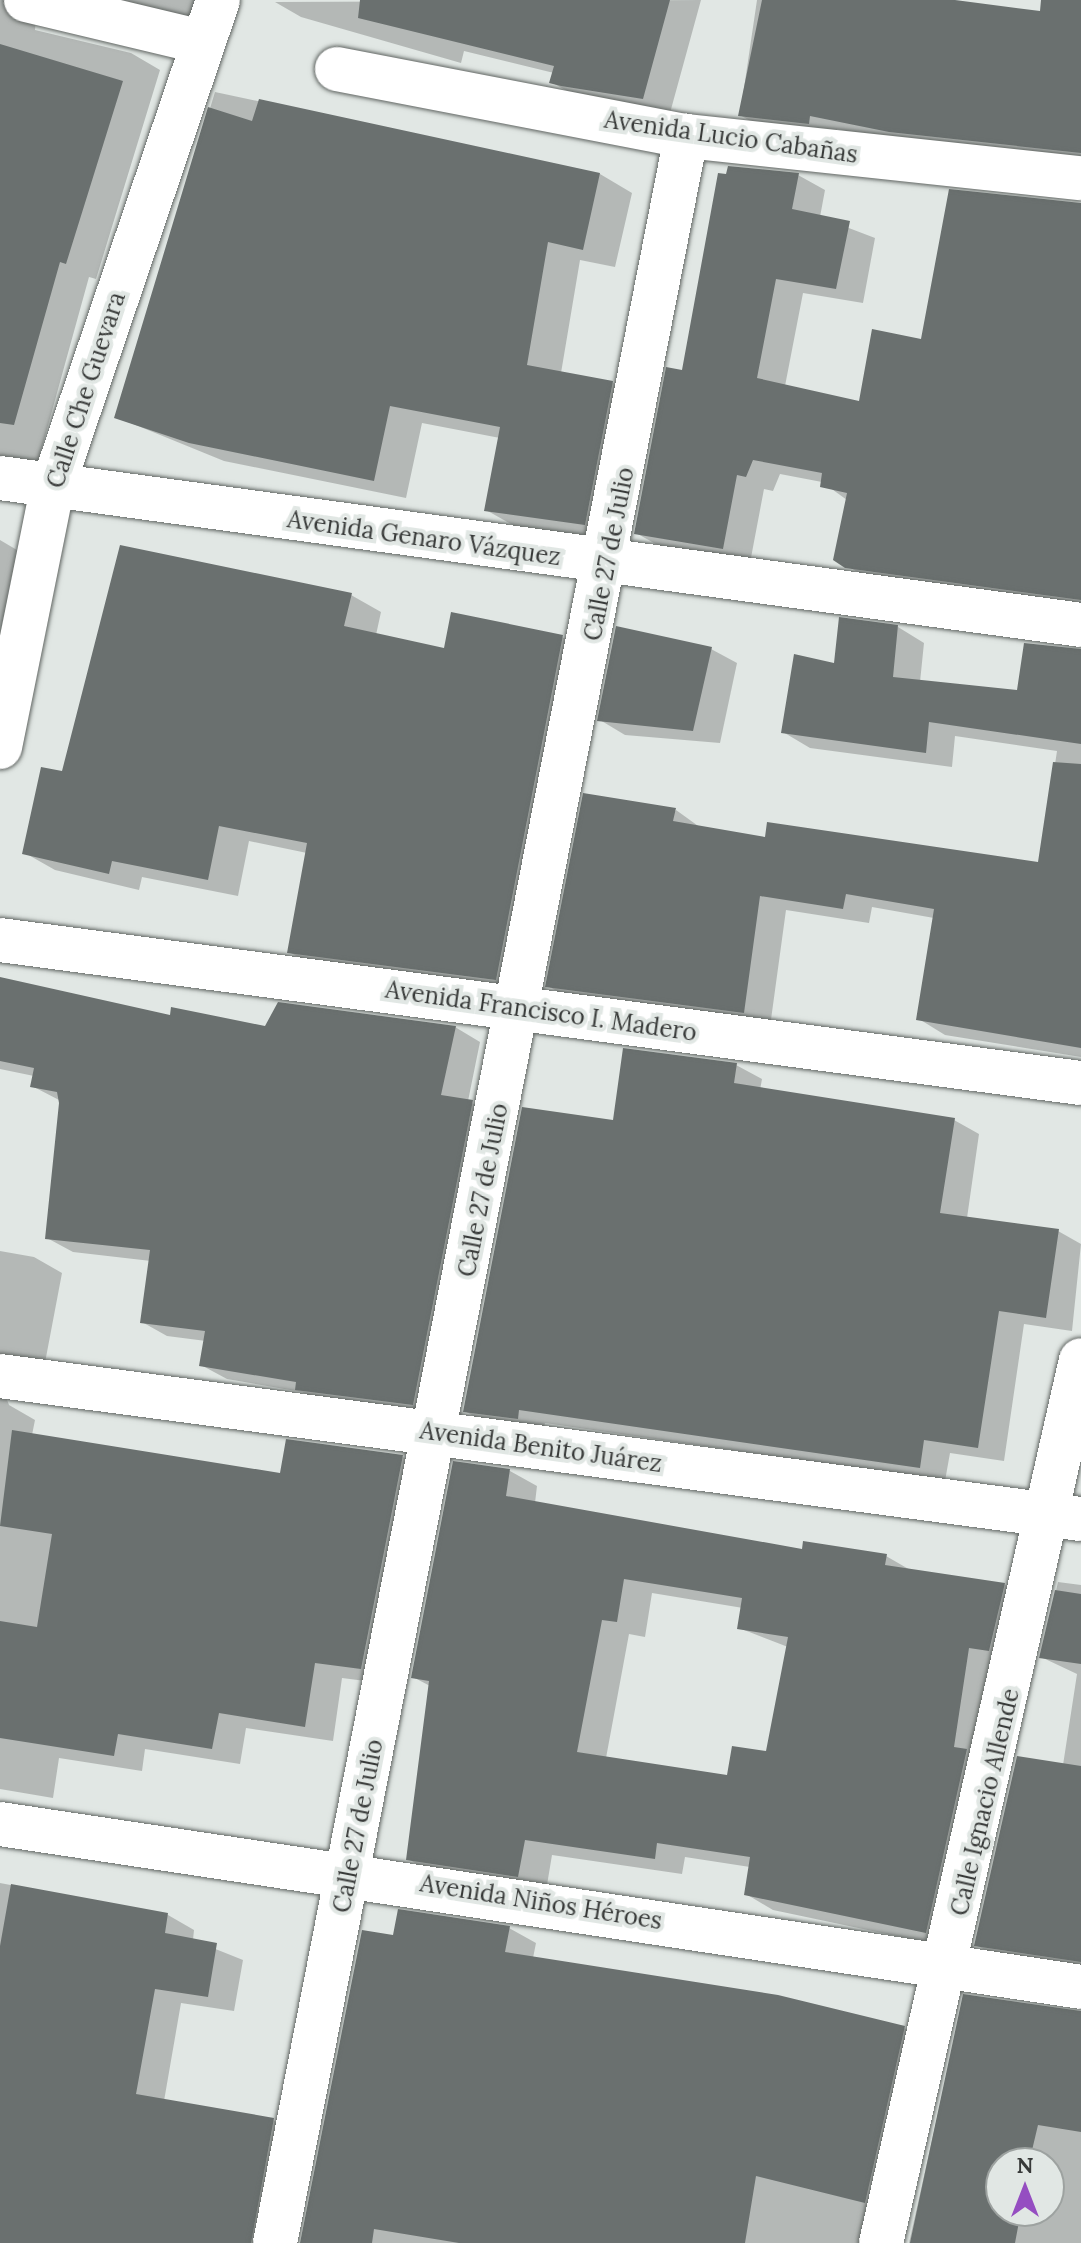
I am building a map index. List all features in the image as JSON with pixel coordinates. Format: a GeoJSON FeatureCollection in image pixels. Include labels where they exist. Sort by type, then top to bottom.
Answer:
{"type":"FeatureCollection","features":[{"type":"Feature","properties":{"kind":"street"},"geometry":{"type":"LineString","coordinates":[[26,0],[202,42]]}},
{"type":"Feature","properties":{"kind":"street","name":"Calle Che Guevara"},"geometry":{"type":"LineString","coordinates":[[0,747],[52,489],[218,0]]}},
{"type":"Feature","properties":{"kind":"street","name":"Avenida Lucio Cabañas"},"geometry":{"type":"LineString","coordinates":[[337,69],[686,136],[1081,178]]}},
{"type":"Feature","properties":{"kind":"street","name":"Calle 27 de Julio"},"geometry":{"type":"LineString","coordinates":[[275,2243],[608,562],[686,136]]}},
{"type":"Feature","properties":{"kind":"street","name":"Avenida Genaro Vázquez"},"geometry":{"type":"LineString","coordinates":[[0,478],[52,489],[1081,625]]}},
{"type":"Feature","properties":{"kind":"street","name":"Avenida Francisco I. Madero"},"geometry":{"type":"LineString","coordinates":[[0,940],[1081,1083]]}},
{"type":"Feature","properties":{"kind":"street","name":"Calle Ignacio Allende"},"geometry":{"type":"LineString","coordinates":[[881,2243],[948,1967],[1066,1516],[1081,1360]]}},
{"type":"Feature","properties":{"kind":"street","name":"Avenida Benito Juárez"},"geometry":{"type":"LineString","coordinates":[[0,1376],[1066,1516]]}},
{"type":"Feature","properties":{"kind":"street","name":"Avenida Niños Héroes"},"geometry":{"type":"LineString","coordinates":[[0,1824],[349,1871],[1081,1987]]}},
{"type":"Feature","properties":{"kind":"building"},"geometry":{"type":"Polygon","coordinates":[[[360,0],[670,0],[643,99],[549,83],[554,66],[358,18],[360,0]]]}},
{"type":"Feature","properties":{"kind":"building"},"geometry":{"type":"Polygon","coordinates":[[[762,0],[955,0],[1040,11],[1041,0],[1081,0],[1081,153],[889,132],[810,116],[809,124],[738,116],[762,0]]]}},
{"type":"Feature","properties":{"kind":"building"},"geometry":{"type":"Polygon","coordinates":[[[0,44],[123,81],[66,264],[60,262],[14,425],[0,423],[0,44]]]}},
{"type":"Feature","properties":{"kind":"building"},"geometry":{"type":"Polygon","coordinates":[[[259,99],[600,173],[583,250],[548,242],[527,365],[613,381],[585,525],[484,511],[500,427],[390,406],[374,481],[189,443],[114,418],[208,107],[252,121],[259,99]]]}},
{"type":"Feature","properties":{"kind":"building"},"geometry":{"type":"Polygon","coordinates":[[[728,166],[799,173],[792,209],[850,221],[836,289],[776,279],[757,378],[859,401],[872,329],[921,339],[949,189],[1081,203],[1081,600],[845,568],[833,560],[847,493],[820,487],[822,473],[753,460],[746,477],[737,475],[723,549],[634,534],[666,367],[682,370],[718,173],[726,174],[728,166]]]}},
{"type":"Feature","properties":{"kind":"building"},"geometry":{"type":"Polygon","coordinates":[[[120,545],[352,593],[344,626],[444,648],[451,612],[563,635],[496,980],[287,953],[307,843],[219,826],[208,880],[112,861],[109,874],[22,854],[41,767],[62,771],[120,545]]]}},
{"type":"Feature","properties":{"kind":"building"},"geometry":{"type":"Polygon","coordinates":[[[839,617],[898,625],[893,677],[1017,690],[1024,643],[1081,649],[1081,744],[929,722],[926,753],[781,733],[794,654],[834,663],[839,617]]]}},
{"type":"Feature","properties":{"kind":"building"},"geometry":{"type":"Polygon","coordinates":[[[616,626],[712,647],[693,731],[597,721],[616,626]]]}},
{"type":"Feature","properties":{"kind":"building"},"geometry":{"type":"Polygon","coordinates":[[[1053,762],[1081,764],[1081,1048],[916,1020],[934,909],[846,894],[843,909],[760,896],[744,1013],[545,987],[583,793],[676,808],[673,821],[765,837],[767,822],[1038,862],[1053,762]]]}},
{"type":"Feature","properties":{"kind":"building"},"geometry":{"type":"Polygon","coordinates":[[[0,977],[170,1015],[171,1007],[265,1026],[278,1002],[456,1026],[441,1095],[473,1100],[413,1405],[295,1390],[296,1382],[199,1366],[205,1331],[140,1323],[150,1250],[45,1239],[59,1103],[57,1092],[30,1087],[34,1068],[0,1061],[0,977]]]}},
{"type":"Feature","properties":{"kind":"building"},"geometry":{"type":"Polygon","coordinates":[[[623,1048],[737,1063],[734,1083],[955,1118],[940,1213],[1059,1229],[1046,1318],[999,1311],[978,1448],[924,1440],[920,1468],[519,1410],[518,1419],[463,1412],[522,1107],[613,1120],[623,1048]]]}},
{"type":"Feature","properties":{"kind":"building"},"geometry":{"type":"Polygon","coordinates":[[[12,1430],[280,1473],[286,1439],[403,1455],[361,1669],[315,1663],[305,1727],[219,1713],[212,1749],[118,1734],[114,1756],[0,1738],[0,1621],[37,1627],[52,1534],[0,1526],[12,1430]]]}},
{"type":"Feature","properties":{"kind":"building"},"geometry":{"type":"Polygon","coordinates":[[[453,1461],[510,1469],[506,1496],[802,1549],[803,1541],[887,1554],[885,1565],[1005,1583],[989,1651],[969,1648],[954,1747],[967,1749],[926,1933],[744,1895],[750,1857],[657,1843],[655,1859],[525,1840],[518,1877],[406,1860],[429,1681],[411,1678],[453,1461]],[[624,1579],[617,1622],[602,1620],[577,1752],[727,1775],[732,1746],[766,1751],[788,1637],[737,1629],[742,1598],[624,1579]]]}},
{"type":"Feature","properties":{"kind":"building"},"geometry":{"type":"Polygon","coordinates":[[[1055,1590],[1081,1594],[1081,1664],[1039,1658],[1055,1590]]]}},
{"type":"Feature","properties":{"kind":"building"},"geometry":{"type":"Polygon","coordinates":[[[1017,1756],[1081,1766],[1081,1962],[974,1946],[1017,1756]]]}},
{"type":"Feature","properties":{"kind":"building"},"geometry":{"type":"Polygon","coordinates":[[[11,1884],[168,1913],[165,1933],[217,1943],[208,1997],[155,1989],[136,2094],[274,2118],[251,2243],[0,2243],[0,1946],[11,1884]]]}},
{"type":"Feature","properties":{"kind":"building"},"geometry":{"type":"Polygon","coordinates":[[[398,1909],[510,1926],[505,1952],[778,1995],[905,2026],[865,2203],[756,2176],[745,2243],[459,2243],[374,2229],[372,2243],[300,2243],[362,1930],[393,1935],[398,1909]]]}},
{"type":"Feature","properties":{"kind":"building"},"geometry":{"type":"Polygon","coordinates":[[[963,1994],[1081,2011],[1081,2132],[1038,2125],[1033,2147],[985,2147],[985,2227],[1018,2227],[1015,2243],[910,2243],[963,1994]]]}}]}
